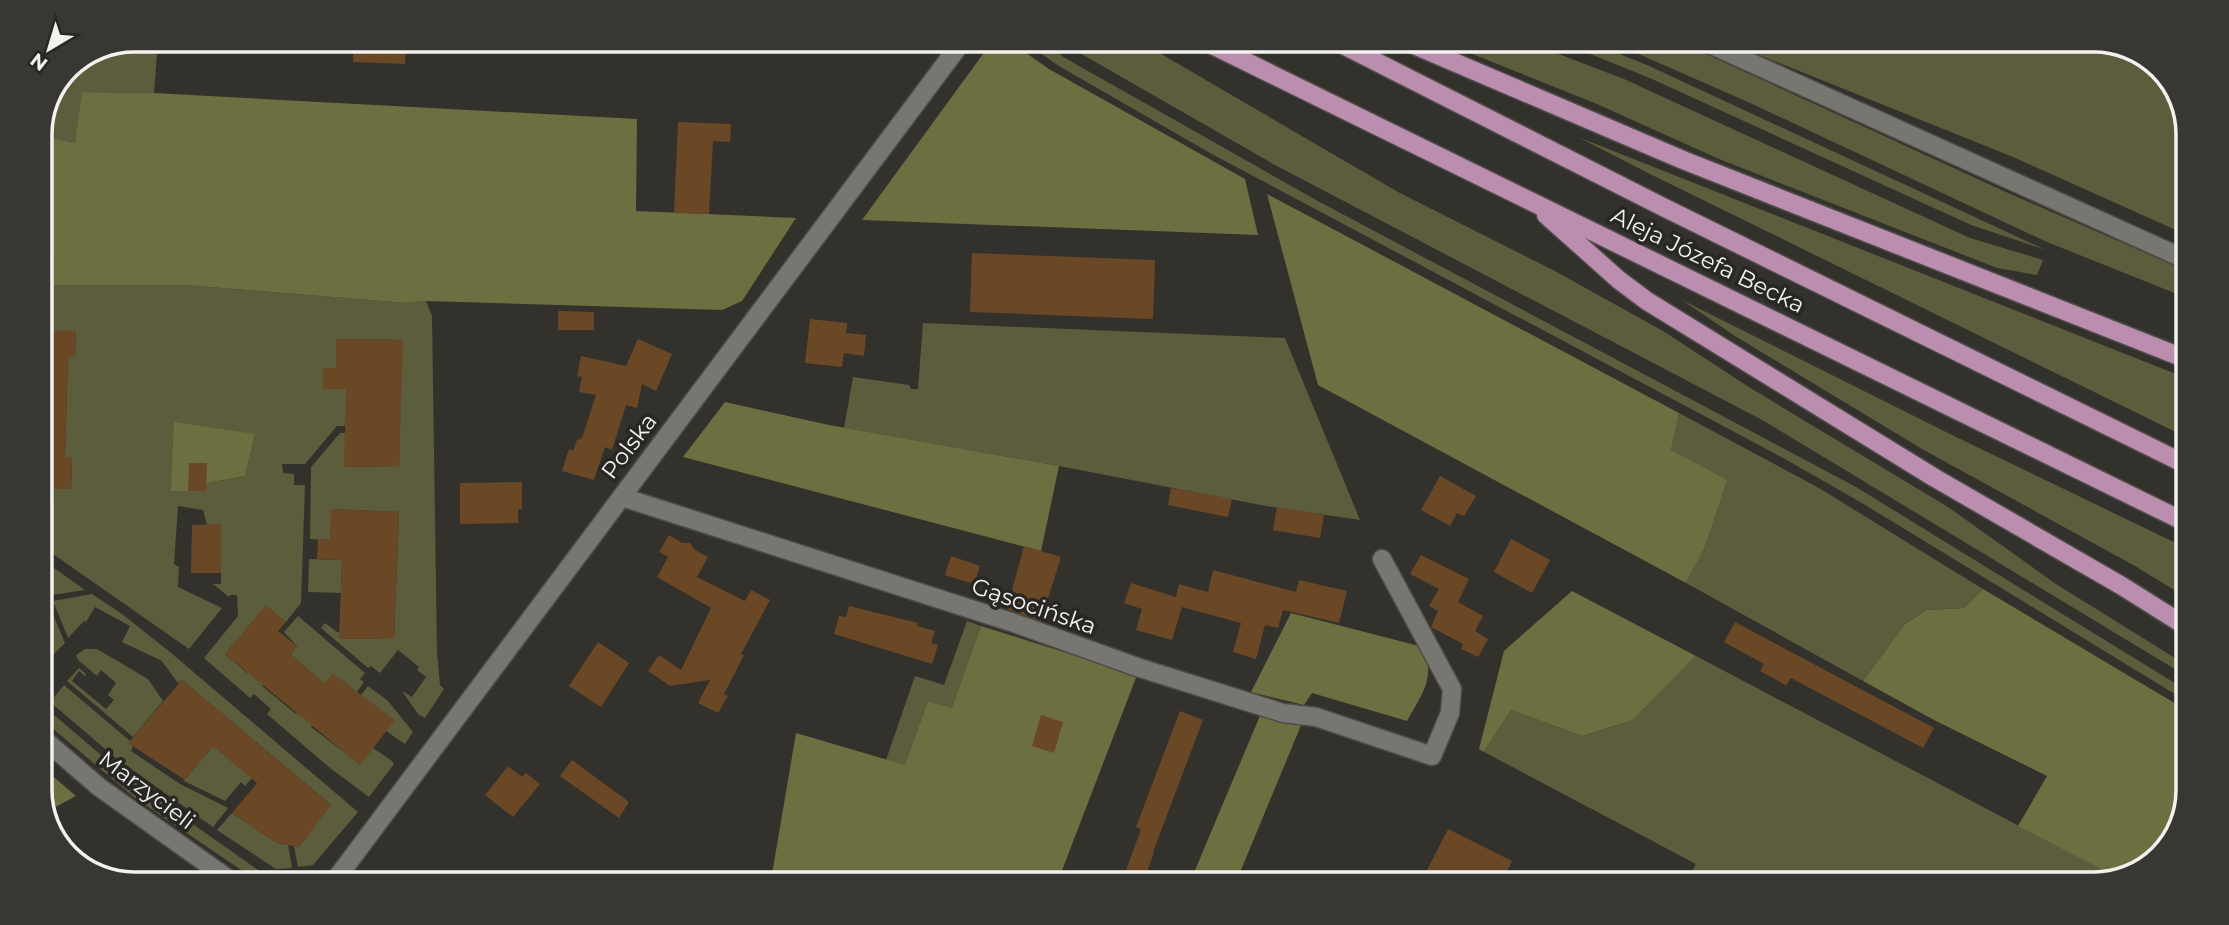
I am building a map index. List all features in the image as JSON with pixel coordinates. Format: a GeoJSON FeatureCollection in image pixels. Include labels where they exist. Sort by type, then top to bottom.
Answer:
{"type":"FeatureCollection","features":[{"type":"Feature","properties":{"kind":"main road","name":"Aleja Józefa Becka"},"geometry":{"type":"LineString","coordinates":[[1227,52],[2176,518]]}},
{"type":"Feature","properties":{"kind":"main road","name":"Aleja Józefa Becka"},"geometry":{"type":"LineString","coordinates":[[1359,52],[1663,207],[2176,460]]}},
{"type":"Feature","properties":{"kind":"main road"},"geometry":{"type":"LineString","coordinates":[[1430,52],[1683,160],[2176,355]]}},
{"type":"Feature","properties":{"kind":"main road"},"geometry":{"type":"LineString","coordinates":[[1522,195],[1647,301],[1935,478],[2176,620]]}},
{"type":"Feature","properties":{"kind":"street","name":"Polska"},"geometry":{"type":"LineString","coordinates":[[340,872],[381,821],[425,758],[954,52]]}},
{"type":"Feature","properties":{"kind":"street"},"geometry":{"type":"LineString","coordinates":[[1727,52],[2176,255]]}},
{"type":"Feature","properties":{"kind":"street","name":"Gąsocińska"},"geometry":{"type":"LineString","coordinates":[[622,497],[1017,624],[1137,667],[1283,713],[1316,717],[1432,756],[1450,713],[1452,689],[1382,559]]}},
{"type":"Feature","properties":{"kind":"street","name":"Marzycieli"},"geometry":{"type":"LineString","coordinates":[[53,747],[99,787],[219,872]]}},
{"type":"Feature","properties":{"kind":"green space"},"geometry":{"type":"Polygon","coordinates":[[[157,52],[154,93],[83,92],[75,143],[53,138],[55,113],[61,98],[70,84],[84,84],[84,70],[93,63],[119,54],[157,52]]]}},
{"type":"Feature","properties":{"kind":"green space"},"geometry":{"type":"Polygon","coordinates":[[[984,52],[1025,52],[1049,69],[1245,179],[1258,235],[862,220],[984,52]]]}},
{"type":"Feature","properties":{"kind":"green space"},"geometry":{"type":"Polygon","coordinates":[[[1039,52],[1057,52],[1316,200],[1856,487],[2176,684],[2176,695],[1785,459],[1210,153],[1039,52]]]}},
{"type":"Feature","properties":{"kind":"green space"},"geometry":{"type":"Polygon","coordinates":[[[1078,52],[1158,52],[1398,192],[1553,270],[1663,331],[1752,389],[1948,507],[2056,584],[2176,659],[2176,670],[1764,421],[1275,165],[1078,52]]]}},
{"type":"Feature","properties":{"kind":"green space"},"geometry":{"type":"Polygon","coordinates":[[[1467,52],[1553,52],[1624,79],[1970,238],[2043,260],[2037,275],[1997,268],[1719,159],[1597,104],[1467,52]]]}},
{"type":"Feature","properties":{"kind":"green space"},"geometry":{"type":"Polygon","coordinates":[[[1585,52],[1614,52],[1647,65],[2046,250],[1971,225],[1652,79],[1585,52]]]}},
{"type":"Feature","properties":{"kind":"green space"},"geometry":{"type":"Polygon","coordinates":[[[1634,52],[1702,52],[2006,192],[2176,266],[2176,294],[2047,242],[1748,102],[1634,52]]]}},
{"type":"Feature","properties":{"kind":"green space"},"geometry":{"type":"Polygon","coordinates":[[[1752,52],[2094,52],[2110,54],[2136,63],[2160,85],[2175,119],[2176,230],[2013,157],[1752,52]]]}},
{"type":"Feature","properties":{"kind":"green space"},"geometry":{"type":"Polygon","coordinates":[[[82,92],[154,93],[637,119],[636,211],[796,218],[742,301],[722,310],[426,301],[406,303],[185,285],[53,285],[53,138],[75,143],[82,92]]]}},
{"type":"Feature","properties":{"kind":"green space"},"geometry":{"type":"Polygon","coordinates":[[[1578,137],[2176,374],[2176,432],[1578,137]]]}},
{"type":"Feature","properties":{"kind":"green space"},"geometry":{"type":"Polygon","coordinates":[[[1267,194],[1679,413],[1671,450],[1727,480],[1704,549],[1686,583],[1318,385],[1267,194]]]}},
{"type":"Feature","properties":{"kind":"green space"},"geometry":{"type":"Polygon","coordinates":[[[53,285],[185,285],[406,303],[426,301],[432,316],[437,652],[440,685],[444,689],[425,718],[418,714],[402,691],[412,697],[426,677],[417,670],[419,667],[398,650],[380,673],[371,666],[368,668],[321,628],[325,623],[340,632],[340,639],[394,638],[399,512],[332,509],[330,540],[310,539],[311,467],[340,433],[346,433],[345,467],[399,466],[402,340],[336,339],[336,368],[323,368],[323,389],[346,389],[346,423],[344,426],[337,426],[305,464],[282,464],[283,473],[294,474],[294,485],[305,485],[301,603],[286,622],[266,606],[225,654],[247,673],[251,668],[265,680],[262,686],[296,714],[300,710],[314,722],[311,727],[360,764],[373,748],[392,761],[394,764],[369,797],[330,768],[267,714],[271,709],[254,694],[250,698],[204,658],[238,616],[237,595],[229,597],[213,584],[221,584],[221,524],[207,525],[203,510],[178,506],[174,564],[179,567],[178,587],[222,608],[189,649],[53,554],[53,489],[71,489],[72,458],[65,457],[68,357],[75,357],[76,332],[53,331],[53,285]],[[255,434],[171,490],[206,491],[207,483],[245,476],[255,434]]]}},
{"type":"Feature","properties":{"kind":"green space"},"geometry":{"type":"Polygon","coordinates":[[[1682,300],[2176,543],[2176,591],[1922,449],[1735,336],[1682,300]]]}},
{"type":"Feature","properties":{"kind":"green space"},"geometry":{"type":"Polygon","coordinates":[[[923,323],[1285,338],[1360,520],[1266,506],[844,428],[853,377],[909,385],[911,389],[918,389],[923,323]]]}},
{"type":"Feature","properties":{"kind":"green space"},"geometry":{"type":"Polygon","coordinates":[[[725,402],[829,425],[1059,466],[1041,551],[683,457],[725,402]]]}},
{"type":"Feature","properties":{"kind":"green space"},"geometry":{"type":"Polygon","coordinates":[[[1679,413],[1819,488],[1983,589],[1964,608],[1927,610],[1905,624],[1863,681],[1686,583],[1704,549],[1712,523],[1671,450],[1679,413]]]}},
{"type":"Feature","properties":{"kind":"green space"},"geometry":{"type":"Polygon","coordinates":[[[174,422],[255,434],[245,476],[207,483],[206,491],[171,491],[174,422]]]}},
{"type":"Feature","properties":{"kind":"green space"},"geometry":{"type":"Polygon","coordinates":[[[309,559],[342,560],[341,593],[308,592],[309,559]]]}},
{"type":"Feature","properties":{"kind":"green space"},"geometry":{"type":"Polygon","coordinates":[[[53,567],[85,590],[53,595],[53,567]]]}},
{"type":"Feature","properties":{"kind":"green space"},"geometry":{"type":"Polygon","coordinates":[[[1983,589],[2176,704],[2175,806],[2166,832],[2140,859],[2106,872],[2018,826],[2047,776],[1863,681],[1905,624],[1927,610],[1964,608],[1983,589]]]}},
{"type":"Feature","properties":{"kind":"green space"},"geometry":{"type":"Polygon","coordinates":[[[1572,591],[1696,656],[1633,720],[1582,736],[1511,710],[1484,752],[1479,749],[1504,651],[1572,591]]]}},
{"type":"Feature","properties":{"kind":"green space"},"geometry":{"type":"Polygon","coordinates":[[[92,594],[170,652],[358,812],[313,865],[298,867],[294,846],[299,847],[330,804],[182,680],[178,683],[162,661],[122,642],[130,626],[95,607],[86,622],[68,638],[53,601],[92,594]]]}},
{"type":"Feature","properties":{"kind":"green space"},"geometry":{"type":"Polygon","coordinates":[[[1291,613],[1423,647],[1427,658],[1428,677],[1407,721],[1312,693],[1304,705],[1251,692],[1291,613]]]}},
{"type":"Feature","properties":{"kind":"green space"},"geometry":{"type":"Polygon","coordinates":[[[53,615],[65,643],[53,655],[53,615]]]}},
{"type":"Feature","properties":{"kind":"green space"},"geometry":{"type":"Polygon","coordinates":[[[298,616],[365,673],[360,679],[364,682],[357,692],[333,674],[325,684],[290,654],[297,646],[284,632],[298,616]]]}},
{"type":"Feature","properties":{"kind":"green space"},"geometry":{"type":"Polygon","coordinates":[[[967,621],[981,626],[952,709],[905,765],[886,760],[915,676],[944,685],[967,621]]]}},
{"type":"Feature","properties":{"kind":"green space"},"geometry":{"type":"Polygon","coordinates":[[[981,626],[1137,675],[1061,872],[772,872],[796,733],[905,765],[928,702],[952,708],[981,626]]]}},
{"type":"Feature","properties":{"kind":"green space"},"geometry":{"type":"Polygon","coordinates":[[[85,649],[97,649],[148,679],[163,701],[133,737],[67,681],[79,668],[85,676],[79,671],[72,681],[106,709],[114,700],[108,695],[116,683],[101,670],[97,676],[78,660],[76,655],[85,649]]]}},
{"type":"Feature","properties":{"kind":"green space"},"geometry":{"type":"Polygon","coordinates":[[[1696,656],[2106,872],[1692,872],[1696,864],[1484,752],[1511,710],[1582,736],[1633,720],[1696,656]]]}},
{"type":"Feature","properties":{"kind":"green space"},"geometry":{"type":"Polygon","coordinates":[[[64,685],[130,741],[133,746],[131,751],[180,784],[228,808],[213,827],[117,759],[53,705],[53,698],[64,685]]]}},
{"type":"Feature","properties":{"kind":"green space"},"geometry":{"type":"Polygon","coordinates":[[[368,686],[388,701],[413,732],[405,744],[386,731],[361,695],[368,686]]]}},
{"type":"Feature","properties":{"kind":"green space"},"geometry":{"type":"Polygon","coordinates":[[[1262,711],[1302,723],[1240,872],[1194,872],[1262,711]]]}},
{"type":"Feature","properties":{"kind":"green space"},"geometry":{"type":"Polygon","coordinates":[[[53,714],[108,761],[261,872],[244,872],[135,798],[53,729],[53,714]]]}},
{"type":"Feature","properties":{"kind":"green space"},"geometry":{"type":"Polygon","coordinates":[[[213,746],[252,778],[245,786],[241,782],[225,801],[184,781],[213,746]]]}},
{"type":"Feature","properties":{"kind":"green space"},"geometry":{"type":"Polygon","coordinates":[[[53,776],[76,796],[54,808],[53,776]]]}},
{"type":"Feature","properties":{"kind":"green space"},"geometry":{"type":"Polygon","coordinates":[[[232,813],[277,843],[288,845],[292,868],[276,869],[217,830],[232,813]]]}},
{"type":"Feature","properties":{"kind":"building"},"geometry":{"type":"Polygon","coordinates":[[[353,52],[406,52],[405,64],[353,62],[353,52]]]}},
{"type":"Feature","properties":{"kind":"building"},"geometry":{"type":"Polygon","coordinates":[[[678,122],[731,124],[730,142],[713,141],[709,214],[674,213],[678,122]]]}},
{"type":"Feature","properties":{"kind":"building"},"geometry":{"type":"Polygon","coordinates":[[[972,253],[1155,260],[1153,319],[970,312],[972,253]]]}},
{"type":"Feature","properties":{"kind":"building"},"geometry":{"type":"Polygon","coordinates":[[[558,311],[594,312],[594,330],[558,330],[558,311]]]}},
{"type":"Feature","properties":{"kind":"building"},"geometry":{"type":"Polygon","coordinates":[[[810,319],[847,323],[846,333],[866,335],[864,356],[844,353],[842,367],[805,363],[810,319]]]}},
{"type":"Feature","properties":{"kind":"building"},"geometry":{"type":"Polygon","coordinates":[[[53,330],[76,331],[75,357],[68,357],[65,457],[72,457],[71,489],[53,489],[53,330]]]}},
{"type":"Feature","properties":{"kind":"building"},"geometry":{"type":"Polygon","coordinates":[[[336,339],[403,340],[399,466],[344,467],[346,389],[323,389],[323,368],[336,368],[336,339]]]}},
{"type":"Feature","properties":{"kind":"building"},"geometry":{"type":"Polygon","coordinates":[[[638,339],[672,354],[656,391],[642,384],[637,408],[626,405],[612,450],[605,447],[594,480],[562,471],[569,449],[573,451],[577,440],[582,438],[596,395],[579,392],[582,377],[577,376],[581,356],[626,366],[638,339]]]}},
{"type":"Feature","properties":{"kind":"building"},"geometry":{"type":"Polygon","coordinates":[[[189,463],[207,463],[206,491],[188,491],[189,463]]]}},
{"type":"Feature","properties":{"kind":"building"},"geometry":{"type":"Polygon","coordinates":[[[1440,476],[1476,496],[1464,516],[1457,513],[1450,526],[1421,510],[1440,476]]]}},
{"type":"Feature","properties":{"kind":"building"},"geometry":{"type":"Polygon","coordinates":[[[522,482],[522,509],[518,509],[518,523],[460,524],[460,483],[522,482]]]}},
{"type":"Feature","properties":{"kind":"building"},"geometry":{"type":"Polygon","coordinates":[[[1171,488],[1232,499],[1228,517],[1168,505],[1171,488]]]}},
{"type":"Feature","properties":{"kind":"building"},"geometry":{"type":"Polygon","coordinates":[[[1277,507],[1324,515],[1320,538],[1273,530],[1277,507]]]}},
{"type":"Feature","properties":{"kind":"building"},"geometry":{"type":"Polygon","coordinates":[[[331,509],[399,512],[394,638],[339,639],[342,560],[317,559],[318,539],[330,540],[331,509]]]}},
{"type":"Feature","properties":{"kind":"building"},"geometry":{"type":"Polygon","coordinates":[[[221,524],[221,573],[191,573],[192,525],[221,524]]]}},
{"type":"Feature","properties":{"kind":"building"},"geometry":{"type":"Polygon","coordinates":[[[669,535],[682,543],[690,543],[695,550],[708,557],[697,577],[745,601],[751,590],[770,600],[741,654],[744,655],[724,694],[728,696],[718,713],[698,703],[710,680],[670,686],[648,671],[659,655],[681,670],[711,608],[657,577],[668,557],[659,552],[669,535]]]}},
{"type":"Feature","properties":{"kind":"building"},"geometry":{"type":"Polygon","coordinates":[[[1511,539],[1550,560],[1532,593],[1494,572],[1511,539]]]}},
{"type":"Feature","properties":{"kind":"building"},"geometry":{"type":"Polygon","coordinates":[[[1024,546],[1061,557],[1041,621],[1007,609],[1024,546]]]}},
{"type":"Feature","properties":{"kind":"building"},"geometry":{"type":"Polygon","coordinates":[[[1421,555],[1469,579],[1458,602],[1483,616],[1475,631],[1488,639],[1478,657],[1461,649],[1463,644],[1431,627],[1438,611],[1429,606],[1439,589],[1410,574],[1421,555]]]}},
{"type":"Feature","properties":{"kind":"building"},"geometry":{"type":"Polygon","coordinates":[[[951,556],[980,566],[974,584],[945,575],[951,556]]]}},
{"type":"Feature","properties":{"kind":"building"},"geometry":{"type":"Polygon","coordinates":[[[1213,570],[1296,592],[1299,580],[1347,591],[1339,623],[1283,610],[1278,628],[1265,625],[1256,659],[1233,652],[1241,623],[1182,607],[1172,640],[1136,630],[1142,609],[1124,603],[1131,583],[1176,597],[1179,584],[1208,592],[1213,570]]]}},
{"type":"Feature","properties":{"kind":"building"},"geometry":{"type":"Polygon","coordinates":[[[266,605],[286,622],[278,631],[297,646],[290,654],[325,684],[333,674],[395,720],[360,765],[225,654],[266,605]]]}},
{"type":"Feature","properties":{"kind":"building"},"geometry":{"type":"Polygon","coordinates":[[[849,606],[918,623],[917,626],[935,631],[931,643],[938,645],[932,664],[834,634],[839,616],[846,617],[849,606]]]}},
{"type":"Feature","properties":{"kind":"building"},"geometry":{"type":"Polygon","coordinates":[[[1735,622],[1934,728],[1923,748],[1791,678],[1786,685],[1760,671],[1764,664],[1724,642],[1735,622]]]}},
{"type":"Feature","properties":{"kind":"building"},"geometry":{"type":"Polygon","coordinates":[[[598,642],[629,663],[601,707],[569,686],[598,642]]]}},
{"type":"Feature","properties":{"kind":"building"},"geometry":{"type":"Polygon","coordinates":[[[182,680],[331,805],[299,847],[277,843],[232,813],[257,783],[213,746],[185,780],[128,743],[182,680]]]}},
{"type":"Feature","properties":{"kind":"building"},"geometry":{"type":"Polygon","coordinates":[[[1180,711],[1203,720],[1147,872],[1125,872],[1141,829],[1136,827],[1180,711]]]}},
{"type":"Feature","properties":{"kind":"building"},"geometry":{"type":"Polygon","coordinates":[[[1041,715],[1063,722],[1054,753],[1032,746],[1041,715]]]}},
{"type":"Feature","properties":{"kind":"building"},"geometry":{"type":"Polygon","coordinates":[[[572,760],[629,802],[619,818],[560,776],[572,760]]]}},
{"type":"Feature","properties":{"kind":"building"},"geometry":{"type":"Polygon","coordinates":[[[508,766],[522,777],[526,773],[540,784],[513,817],[485,795],[508,766]]]}},
{"type":"Feature","properties":{"kind":"building"},"geometry":{"type":"Polygon","coordinates":[[[1448,829],[1512,861],[1506,872],[1426,872],[1448,829]]]}}]}
